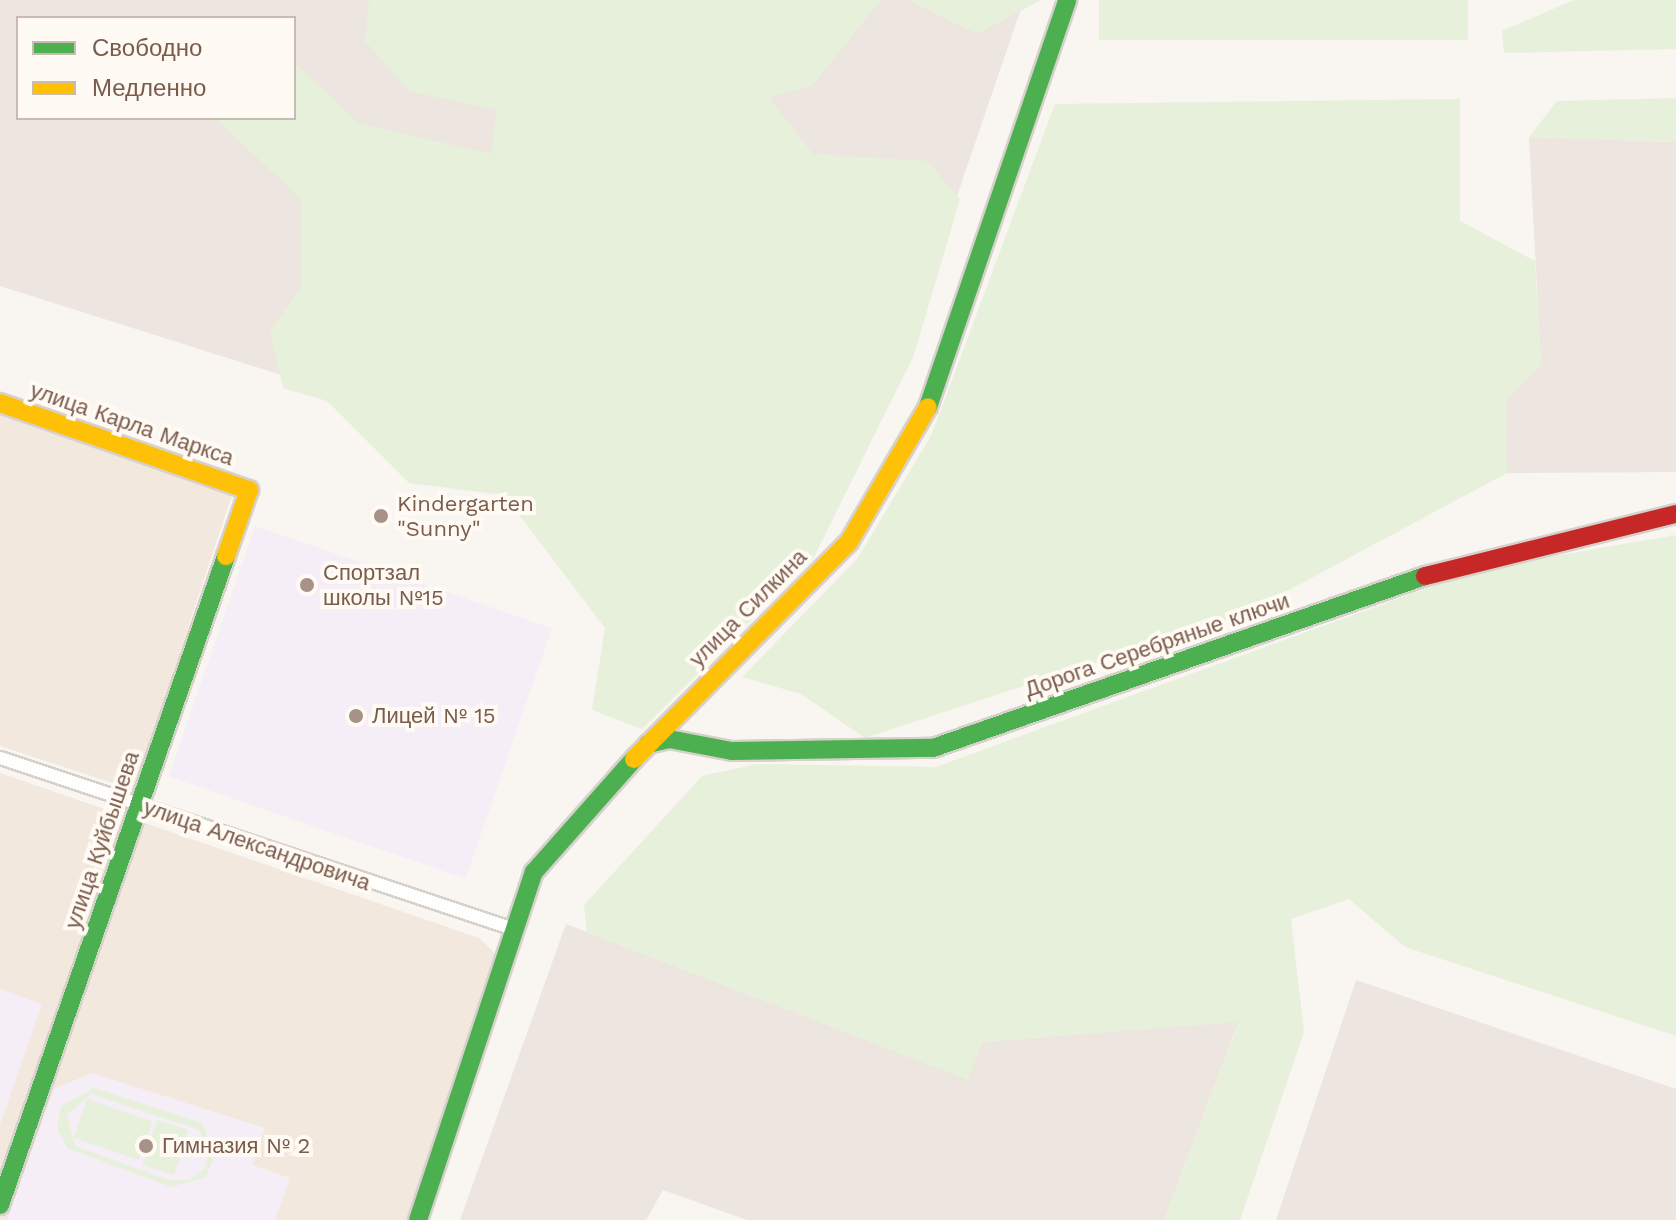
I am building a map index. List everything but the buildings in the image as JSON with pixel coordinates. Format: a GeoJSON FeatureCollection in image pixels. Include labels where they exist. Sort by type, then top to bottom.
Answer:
{"type":"FeatureCollection","features":[{"type":"Feature","properties":{"kind":"street","name":"улица Силкина"},"geometry":{"type":"LineString","coordinates":[[418,1220],[534,872],[646,745],[849,542],[920,431],[1067,0]]}},
{"type":"Feature","properties":{"kind":"street","name":"улица Карла Маркса"},"geometry":{"type":"LineString","coordinates":[[0,403],[249,490]]}},
{"type":"Feature","properties":{"kind":"street","name":"улица Куйбышева"},"geometry":{"type":"LineString","coordinates":[[0,1205],[249,490]]}},
{"type":"Feature","properties":{"kind":"street","name":"Дорога Серебряные ключи"},"geometry":{"type":"LineString","coordinates":[[646,745],[669,739],[732,751],[933,748],[1479,557],[1676,514]]}},
{"type":"Feature","properties":{"kind":"street","name":"улица Александровича"},"geometry":{"type":"LineString","coordinates":[[0,758],[516,930]]}},
{"type":"Feature","properties":{"kind":"shaded area"},"geometry":{"type":"Polygon","coordinates":[[[0,0],[1024,0],[892,386],[784,534],[0,286],[0,0]]]}},
{"type":"Feature","properties":{"kind":"shaded area"},"geometry":{"type":"Polygon","coordinates":[[[1529,137],[1676,142],[1676,472],[1507,473],[1506,400],[1541,364],[1529,137]]]}},
{"type":"Feature","properties":{"kind":"shaded area"},"geometry":{"type":"Polygon","coordinates":[[[0,415],[232,495],[134,790],[0,746],[0,415]]]}},
{"type":"Feature","properties":{"kind":"shaded area","name":"Лицей № 15"},"geometry":{"type":"Polygon","coordinates":[[[255,526],[552,628],[466,879],[169,777],[255,526]]]}},
{"type":"Feature","properties":{"kind":"shaded area"},"geometry":{"type":"Polygon","coordinates":[[[0,773],[479,938],[494,952],[495,970],[411,1220],[0,1220],[0,773]]]}},
{"type":"Feature","properties":{"kind":"shaded area"},"geometry":{"type":"Polygon","coordinates":[[[566,924],[967,1079],[982,1042],[1239,1021],[1164,1220],[747,1220],[663,1190],[646,1220],[460,1220],[566,924]]]}},
{"type":"Feature","properties":{"kind":"shaded area"},"geometry":{"type":"Polygon","coordinates":[[[1356,980],[1676,1089],[1676,1220],[1276,1220],[1356,980]]]}},
{"type":"Feature","properties":{"kind":"shaded area"},"geometry":{"type":"Polygon","coordinates":[[[0,989],[42,1004],[0,1125],[0,989]]]}},
{"type":"Feature","properties":{"kind":"shaded area","name":"Гимназия № 2"},"geometry":{"type":"Polygon","coordinates":[[[92,1073],[265,1128],[252,1165],[290,1178],[275,1220],[7,1220],[54,1089],[92,1073]]]}},
{"type":"Feature","properties":{"kind":"green space"},"geometry":{"type":"Polygon","coordinates":[[[369,0],[881,0],[813,85],[769,98],[813,154],[927,161],[960,199],[914,355],[813,559],[642,729],[592,710],[605,628],[504,495],[409,483],[327,401],[283,388],[270,331],[301,287],[301,199],[217,120],[296,120],[296,64],[358,123],[491,154],[497,110],[409,91],[365,41],[369,0]]]}},
{"type":"Feature","properties":{"kind":"green space"},"geometry":{"type":"Polygon","coordinates":[[[908,0],[1041,0],[977,34],[908,0]]]}},
{"type":"Feature","properties":{"kind":"green space"},"geometry":{"type":"Polygon","coordinates":[[[1099,0],[1468,0],[1468,40],[1099,40],[1099,0]]]}},
{"type":"Feature","properties":{"kind":"green space"},"geometry":{"type":"Polygon","coordinates":[[[1574,0],[1676,0],[1676,49],[1504,53],[1502,31],[1574,0]]]}},
{"type":"Feature","properties":{"kind":"green space"},"geometry":{"type":"Polygon","coordinates":[[[1676,98],[1676,142],[1529,137],[1557,101],[1676,98]]]}},
{"type":"Feature","properties":{"kind":"green space"},"geometry":{"type":"Polygon","coordinates":[[[1460,99],[1460,221],[1535,261],[1541,364],[1506,400],[1507,473],[1246,613],[865,738],[801,694],[742,677],[857,559],[931,436],[1055,104],[1460,99]]]}},
{"type":"Feature","properties":{"kind":"green space"},"geometry":{"type":"Polygon","coordinates":[[[1676,535],[1676,1036],[1405,947],[1349,899],[1291,919],[1304,1032],[1240,1220],[1164,1220],[1239,1022],[982,1042],[968,1080],[587,932],[584,905],[702,776],[756,764],[936,767],[1479,569],[1676,535]]]}},
{"type":"Feature","properties":{"kind":"green space"},"geometry":{"type":"Polygon","coordinates":[[[94,1088],[202,1123],[215,1155],[206,1177],[171,1187],[67,1148],[57,1128],[61,1106],[94,1088]],[[91,1094],[67,1115],[75,1146],[168,1180],[190,1180],[205,1168],[209,1148],[199,1130],[91,1094]]]}},
{"type":"Feature","properties":{"kind":"green space"},"geometry":{"type":"Polygon","coordinates":[[[87,1099],[152,1121],[139,1160],[74,1138],[87,1099]]]}},
{"type":"Feature","properties":{"kind":"green space"},"geometry":{"type":"Polygon","coordinates":[[[157,1120],[188,1130],[174,1175],[142,1165],[157,1120]]]}},
{"type":"Feature","properties":{"kind":"traffic: fast"},"geometry":{"type":"LineString","coordinates":[[928,407],[1067,0]]}},
{"type":"Feature","properties":{"kind":"traffic: fast"},"geometry":{"type":"LineString","coordinates":[[0,1205],[226,556]]}},
{"type":"Feature","properties":{"kind":"traffic: fast"},"geometry":{"type":"LineString","coordinates":[[648,744],[669,739],[732,751],[933,748],[1425,576]]}},
{"type":"Feature","properties":{"kind":"traffic: fast"},"geometry":{"type":"LineString","coordinates":[[418,1220],[534,872],[634,759]]}},
{"type":"Feature","properties":{"kind":"traffic: slow"},"geometry":{"type":"LineString","coordinates":[[0,403],[249,490],[226,556]]}},
{"type":"Feature","properties":{"kind":"traffic: slow"},"geometry":{"type":"LineString","coordinates":[[634,759],[849,542],[928,407]]}},
{"type":"Feature","properties":{"kind":"traffic: jam"},"geometry":{"type":"LineString","coordinates":[[1425,576],[1676,514]]}},
{"type":"Feature","properties":{"kind":"place","name":"Kindergarten \"Sunny\""},"geometry":{"type":"Point","coordinates":[381,516]}},
{"type":"Feature","properties":{"kind":"place","name":"Спортзал школы №15"},"geometry":{"type":"Point","coordinates":[307,585]}},
{"type":"Feature","properties":{"kind":"place","name":"Лицей № 15"},"geometry":{"type":"Point","coordinates":[356,716]}},
{"type":"Feature","properties":{"kind":"place","name":"Гимназия № 2"},"geometry":{"type":"Point","coordinates":[146,1146]}}]}
